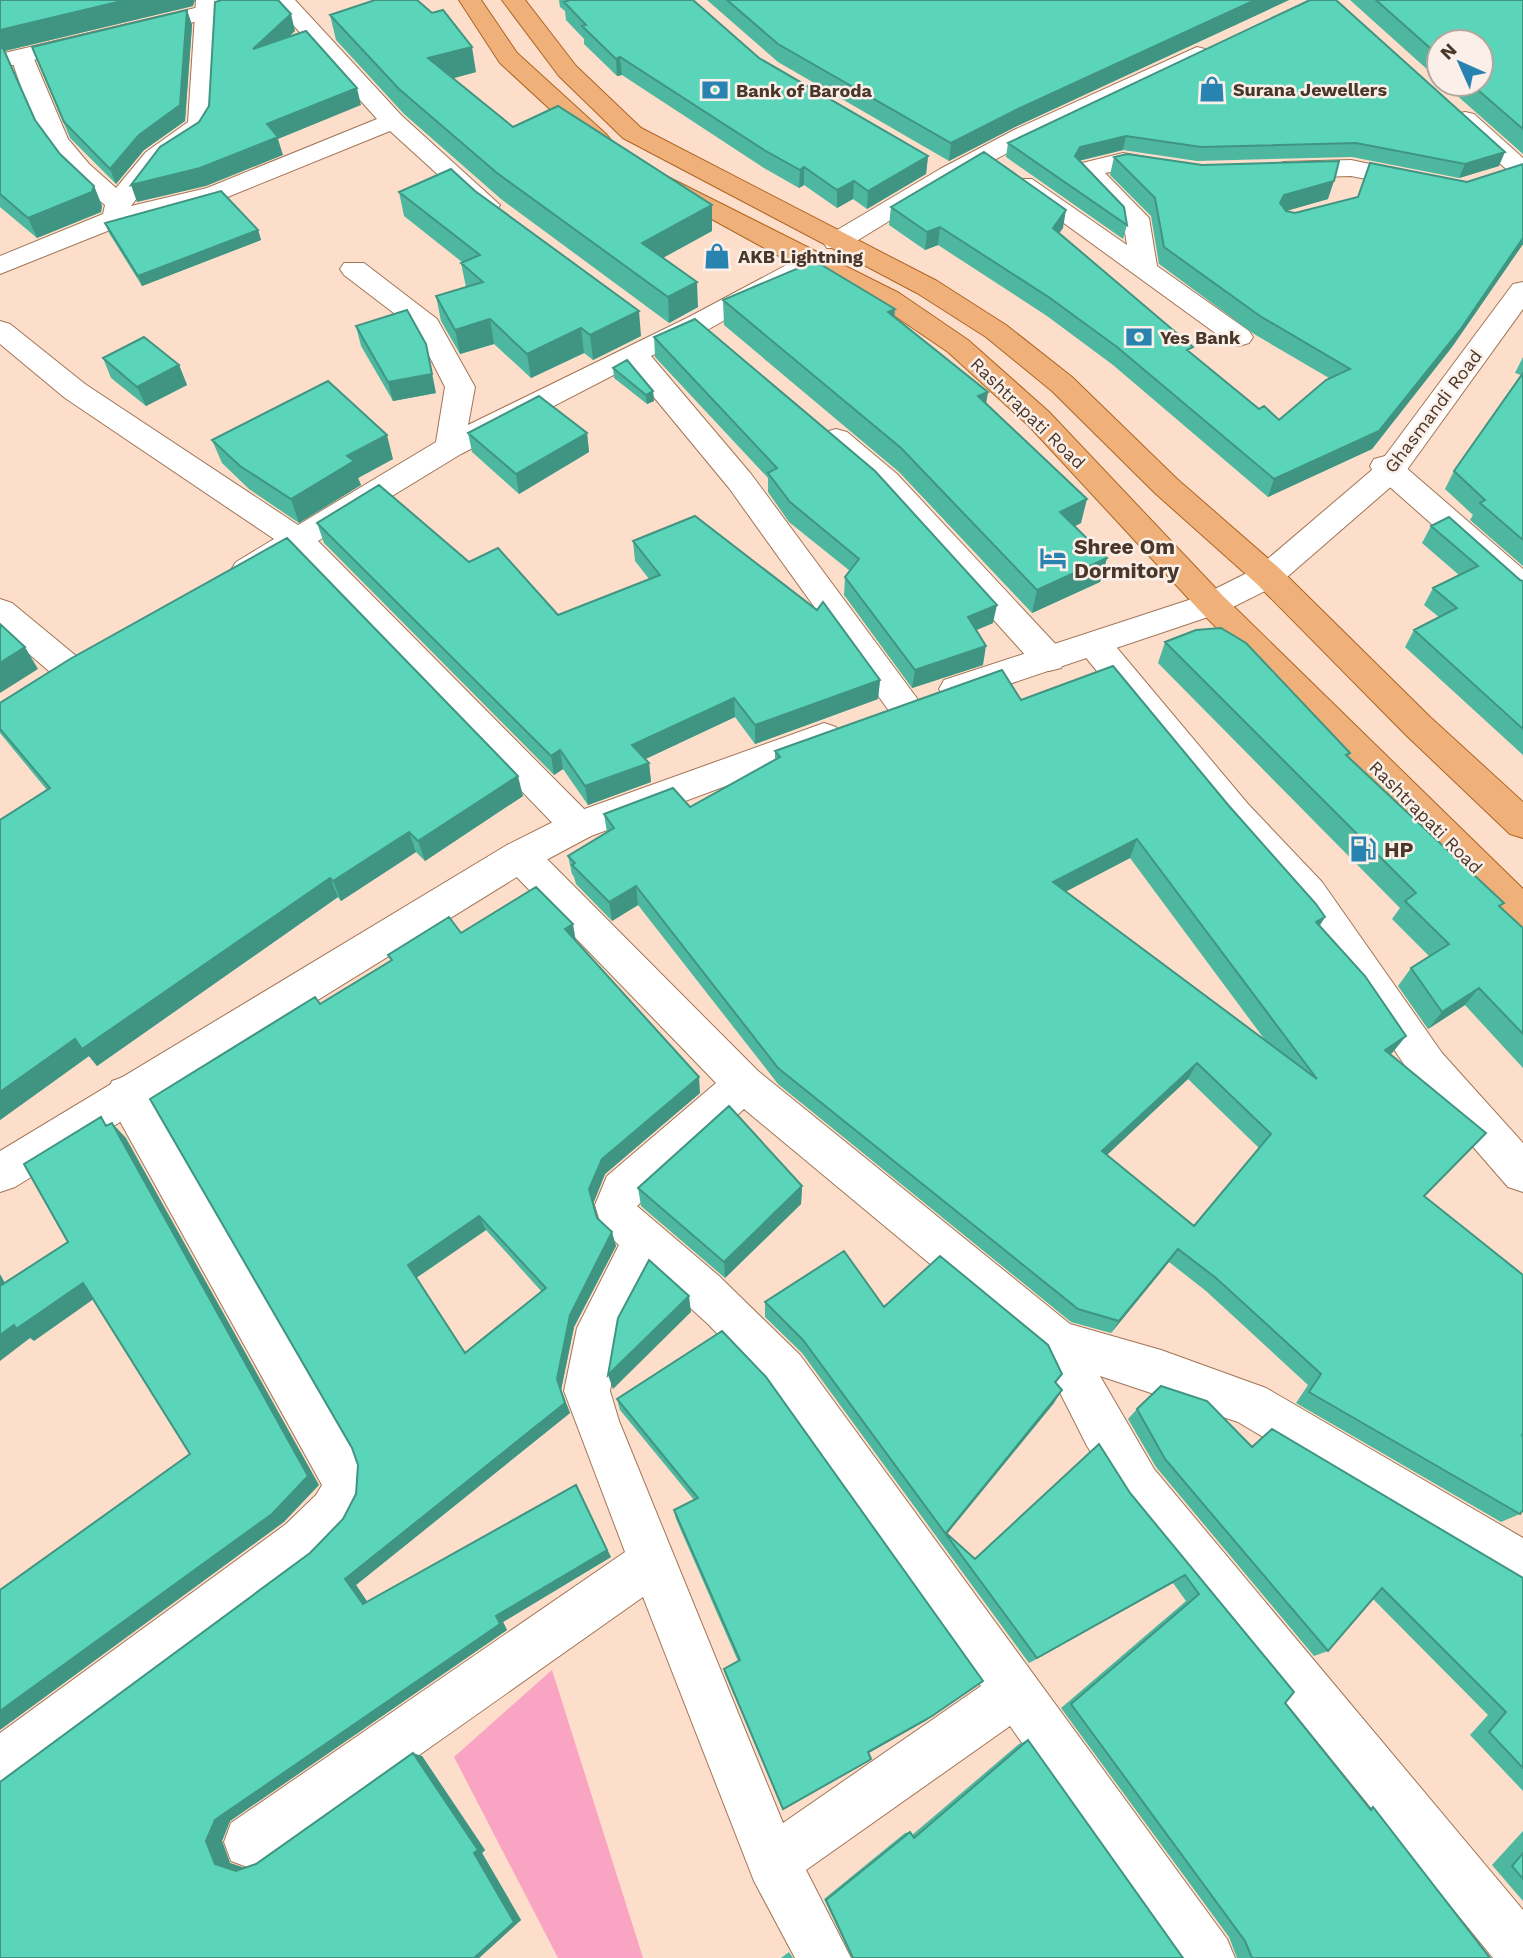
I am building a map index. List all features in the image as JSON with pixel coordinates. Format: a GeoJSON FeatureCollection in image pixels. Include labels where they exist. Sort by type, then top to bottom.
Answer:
{"type":"FeatureCollection","features":[{"type":"Feature","properties":{"kind":"main road"},"geometry":{"type":"LineString","coordinates":[[470,0],[508,58],[562,110],[619,156]]}},
{"type":"Feature","properties":{"kind":"main road","name":"Rashtrapati Road"},"geometry":{"type":"LineString","coordinates":[[513,0],[556,62],[600,108],[632,132],[836,242],[928,287],[996,331],[1062,384],[1166,485],[1268,576],[1418,726],[1523,824]]}},
{"type":"Feature","properties":{"kind":"main road"},"geometry":{"type":"LineString","coordinates":[[664,183],[693,166]]}},
{"type":"Feature","properties":{"kind":"main road","name":"Rashtrapati Road"},"geometry":{"type":"LineString","coordinates":[[640,170],[809,261],[889,299],[958,346],[1039,419],[1212,604],[1523,913]]}},
{"type":"Feature","properties":{"kind":"street"},"geometry":{"type":"LineString","coordinates":[[117,211],[60,149],[11,59],[207,6],[258,0]]}},
{"type":"Feature","properties":{"kind":"street"},"geometry":{"type":"LineString","coordinates":[[282,0],[393,121],[512,223]]}},
{"type":"Feature","properties":{"kind":"street"},"geometry":{"type":"LineString","coordinates":[[117,211],[155,157],[194,132],[200,122],[207,6]]}},
{"type":"Feature","properties":{"kind":"street"},"geometry":{"type":"LineString","coordinates":[[836,242],[983,156],[1213,47]]}},
{"type":"Feature","properties":{"kind":"street"},"geometry":{"type":"LineString","coordinates":[[1452,108],[1523,171]]}},
{"type":"Feature","properties":{"kind":"street"},"geometry":{"type":"LineString","coordinates":[[0,266],[117,211],[216,193],[393,121]]}},
{"type":"Feature","properties":{"kind":"street"},"geometry":{"type":"LineString","coordinates":[[983,156],[1239,337]]}},
{"type":"Feature","properties":{"kind":"street"},"geometry":{"type":"LineString","coordinates":[[925,160],[949,174]]}},
{"type":"Feature","properties":{"kind":"street"},"geometry":{"type":"LineString","coordinates":[[1144,269],[1136,218],[1087,169],[1123,161],[1185,170]]}},
{"type":"Feature","properties":{"kind":"street"},"geometry":{"type":"LineString","coordinates":[[1345,193],[1352,168]]}},
{"type":"Feature","properties":{"kind":"street"},"geometry":{"type":"LineString","coordinates":[[1262,170],[1352,168],[1446,186]]}},
{"type":"Feature","properties":{"kind":"street"},"geometry":{"type":"LineString","coordinates":[[1497,178],[1523,171]]}},
{"type":"Feature","properties":{"kind":"street"},"geometry":{"type":"LineString","coordinates":[[226,582],[299,541],[450,447],[633,353],[655,329],[709,332],[809,261]]}},
{"type":"Feature","properties":{"kind":"street"},"geometry":{"type":"LineString","coordinates":[[354,269],[427,325],[460,387],[450,447]]}},
{"type":"Feature","properties":{"kind":"street","name":"Ghasmandi Road"},"geometry":{"type":"LineString","coordinates":[[0,1173],[520,856],[578,825],[904,706],[1095,645],[1212,604],[1268,576],[1388,469],[1523,290]]}},
{"type":"Feature","properties":{"kind":"street"},"geometry":{"type":"LineString","coordinates":[[0,330],[75,391],[299,541],[578,825]]}},
{"type":"Feature","properties":{"kind":"street"},"geometry":{"type":"LineString","coordinates":[[633,353],[740,481],[904,706]]}},
{"type":"Feature","properties":{"kind":"street"},"geometry":{"type":"LineString","coordinates":[[813,419],[886,481],[1049,659]]}},
{"type":"Feature","properties":{"kind":"street"},"geometry":{"type":"LineString","coordinates":[[1388,469],[1522,584]]}},
{"type":"Feature","properties":{"kind":"street"},"geometry":{"type":"LineString","coordinates":[[4,619],[70,670]]}},
{"type":"Feature","properties":{"kind":"street"},"geometry":{"type":"LineString","coordinates":[[1095,645],[1236,814],[1309,893],[1428,1066],[1523,1173]]}},
{"type":"Feature","properties":{"kind":"street"},"geometry":{"type":"LineString","coordinates":[[520,856],[744,1084],[1058,1342],[1172,1375],[1250,1404],[1523,1565]]}},
{"type":"Feature","properties":{"kind":"street"},"geometry":{"type":"LineString","coordinates":[[744,1084],[622,1190],[616,1205],[618,1217],[745,1327],[784,1371],[1208,1958]]}},
{"type":"Feature","properties":{"kind":"street"},"geometry":{"type":"LineString","coordinates":[[0,1764],[276,1563],[328,1516],[343,1498],[346,1484],[344,1475],[127,1094]]}},
{"type":"Feature","properties":{"kind":"street"},"geometry":{"type":"LineString","coordinates":[[645,1239],[599,1328],[587,1391],[596,1421],[773,1862],[824,1958]]}},
{"type":"Feature","properties":{"kind":"street"},"geometry":{"type":"LineString","coordinates":[[1058,1342],[1102,1430],[1138,1485],[1523,1952]]}},
{"type":"Feature","properties":{"kind":"street"},"geometry":{"type":"LineString","coordinates":[[250,1842],[653,1562]]}},
{"type":"Feature","properties":{"kind":"street"},"geometry":{"type":"LineString","coordinates":[[773,1862],[1015,1692]]}},
{"type":"Feature","properties":{"kind":"shaded area"},"geometry":{"type":"Polygon","coordinates":[[[552,1670],[643,1958],[558,1958],[454,1757],[552,1670]]]}},
{"type":"Feature","properties":{"kind":"building"},"geometry":{"type":"Polygon","coordinates":[[[0,0],[126,0],[0,30],[0,0]]]}},
{"type":"Feature","properties":{"kind":"building"},"geometry":{"type":"Polygon","coordinates":[[[278,0],[291,14],[253,49],[306,31],[357,88],[267,124],[278,137],[200,168],[131,185],[160,147],[199,122],[209,106],[215,2],[278,0]]]}},
{"type":"Feature","properties":{"kind":"building"},"geometry":{"type":"Polygon","coordinates":[[[375,0],[417,0],[432,13],[443,10],[472,47],[428,58],[513,127],[558,106],[712,205],[642,243],[697,282],[668,297],[497,173],[399,89],[330,15],[375,0]]]}},
{"type":"Feature","properties":{"kind":"building"},"geometry":{"type":"Polygon","coordinates":[[[693,0],[759,58],[928,156],[868,191],[854,181],[837,190],[804,167],[800,170],[764,150],[620,57],[616,59],[582,26],[586,25],[564,2],[693,0]]]}},
{"type":"Feature","properties":{"kind":"building"},"geometry":{"type":"Polygon","coordinates":[[[727,0],[1255,0],[1018,109],[951,143],[778,44],[727,0]]]}},
{"type":"Feature","properties":{"kind":"building"},"geometry":{"type":"Polygon","coordinates":[[[1310,0],[1336,0],[1425,80],[1425,98],[1445,98],[1505,152],[1465,164],[1356,143],[1201,147],[1126,136],[1080,147],[1075,156],[1124,207],[1127,225],[1008,143],[1310,0]]]}},
{"type":"Feature","properties":{"kind":"building"},"geometry":{"type":"Polygon","coordinates":[[[1376,0],[1523,0],[1523,129],[1487,98],[1495,98],[1495,28],[1425,28],[1425,44],[1376,0]]]}},
{"type":"Feature","properties":{"kind":"building"},"geometry":{"type":"Polygon","coordinates":[[[187,10],[180,105],[139,135],[110,169],[64,122],[32,47],[187,10]]]}},
{"type":"Feature","properties":{"kind":"building"},"geometry":{"type":"Polygon","coordinates":[[[0,48],[3,48],[35,120],[60,154],[94,186],[92,192],[28,218],[0,194],[0,48]]]}},
{"type":"Feature","properties":{"kind":"building"},"geometry":{"type":"Polygon","coordinates":[[[984,152],[1066,210],[1053,228],[1193,347],[1187,350],[1259,409],[1264,406],[1279,420],[1326,380],[1350,369],[1260,316],[1164,247],[1155,198],[1114,157],[1127,154],[1202,165],[1339,161],[1334,181],[1284,195],[1280,203],[1286,211],[1295,213],[1358,197],[1370,163],[1467,182],[1523,164],[1523,238],[1460,330],[1379,431],[1274,479],[1117,347],[1050,298],[940,227],[927,232],[891,207],[984,152]]]}},
{"type":"Feature","properties":{"kind":"building"},"geometry":{"type":"Polygon","coordinates":[[[451,169],[475,191],[639,311],[590,335],[581,328],[527,354],[490,319],[455,330],[436,296],[483,282],[461,263],[480,255],[399,192],[451,169]]]}},
{"type":"Feature","properties":{"kind":"building"},"geometry":{"type":"Polygon","coordinates":[[[221,191],[258,230],[138,276],[105,223],[221,191]]]}},
{"type":"Feature","properties":{"kind":"building"},"geometry":{"type":"Polygon","coordinates":[[[815,261],[895,309],[888,312],[988,392],[978,396],[1087,499],[1060,512],[1107,558],[1037,590],[901,448],[723,300],[815,261]]]}},
{"type":"Feature","properties":{"kind":"building"},"geometry":{"type":"Polygon","coordinates":[[[407,310],[426,344],[432,374],[388,382],[356,326],[407,310]]]}},
{"type":"Feature","properties":{"kind":"building"},"geometry":{"type":"Polygon","coordinates":[[[695,319],[875,471],[997,605],[968,617],[986,646],[915,670],[845,577],[859,559],[790,502],[768,473],[777,468],[654,337],[695,319]]]}},
{"type":"Feature","properties":{"kind":"building"},"geometry":{"type":"Polygon","coordinates":[[[144,337],[179,365],[137,387],[103,358],[144,337]]]}},
{"type":"Feature","properties":{"kind":"building"},"geometry":{"type":"Polygon","coordinates":[[[627,360],[653,391],[646,395],[613,368],[627,360]]]}},
{"type":"Feature","properties":{"kind":"building"},"geometry":{"type":"Polygon","coordinates":[[[1523,373],[1523,540],[1480,503],[1485,500],[1454,471],[1523,373]]]}},
{"type":"Feature","properties":{"kind":"building"},"geometry":{"type":"Polygon","coordinates":[[[328,381],[387,435],[347,456],[354,461],[291,499],[240,466],[212,440],[328,381]]]}},
{"type":"Feature","properties":{"kind":"building"},"geometry":{"type":"Polygon","coordinates":[[[539,396],[587,433],[516,474],[468,433],[539,396]]]}},
{"type":"Feature","properties":{"kind":"building"},"geometry":{"type":"Polygon","coordinates":[[[379,485],[469,562],[498,548],[558,615],[660,575],[633,541],[695,516],[817,610],[823,602],[880,680],[755,725],[734,698],[632,745],[649,763],[585,786],[560,750],[551,756],[317,523],[379,485]]]}},
{"type":"Feature","properties":{"kind":"building"},"geometry":{"type":"Polygon","coordinates":[[[1449,517],[1523,581],[1523,729],[1414,630],[1457,608],[1433,588],[1478,566],[1431,526],[1449,517]]]}},
{"type":"Feature","properties":{"kind":"building"},"geometry":{"type":"Polygon","coordinates":[[[287,538],[518,776],[418,841],[409,832],[333,881],[330,878],[82,1049],[75,1039],[0,1092],[0,820],[50,788],[0,729],[0,703],[70,659],[287,538]]]}},
{"type":"Feature","properties":{"kind":"building"},"geometry":{"type":"Polygon","coordinates":[[[0,624],[25,647],[0,663],[0,624]]]}},
{"type":"Feature","properties":{"kind":"building"},"geometry":{"type":"Polygon","coordinates":[[[1221,628],[1246,643],[1350,753],[1346,755],[1504,903],[1499,906],[1523,928],[1523,1034],[1479,988],[1442,1012],[1411,968],[1449,944],[1405,901],[1416,893],[1165,642],[1196,630],[1221,628]]]}},
{"type":"Feature","properties":{"kind":"building"},"geometry":{"type":"Polygon","coordinates":[[[1113,666],[1229,806],[1316,904],[1325,917],[1316,922],[1365,976],[1406,1036],[1385,1050],[1486,1133],[1424,1196],[1523,1275],[1523,1510],[1520,1514],[1309,1392],[1321,1374],[1216,1278],[1178,1249],[1119,1321],[1078,1309],[778,1068],[636,886],[609,902],[572,865],[575,863],[568,856],[614,828],[604,814],[673,788],[690,807],[780,757],[775,751],[1002,670],[1021,700],[1113,666]],[[1137,839],[1053,882],[1317,1079],[1137,839]],[[1197,1063],[1102,1151],[1194,1226],[1271,1134],[1197,1063]]]}},
{"type":"Feature","properties":{"kind":"building"},"geometry":{"type":"Polygon","coordinates":[[[536,887],[573,924],[565,929],[699,1077],[602,1159],[589,1189],[597,1218],[612,1232],[570,1315],[557,1379],[565,1403],[345,1579],[363,1604],[576,1485],[607,1550],[496,1616],[500,1624],[215,1820],[206,1841],[215,1864],[236,1871],[256,1864],[413,1753],[478,1850],[474,1853],[514,1922],[474,1958],[0,1958],[0,1782],[310,1553],[343,1519],[356,1494],[358,1465],[352,1448],[150,1099],[315,997],[320,1004],[392,960],[388,955],[449,917],[461,933],[536,887]],[[479,1216],[408,1265],[465,1353],[546,1288],[479,1216]]]}},
{"type":"Feature","properties":{"kind":"building"},"geometry":{"type":"Polygon","coordinates":[[[729,1106],[802,1186],[724,1262],[638,1188],[729,1106]]]}},
{"type":"Feature","properties":{"kind":"building"},"geometry":{"type":"Polygon","coordinates":[[[101,1117],[106,1126],[112,1123],[308,1476],[272,1514],[0,1711],[0,1590],[190,1454],[83,1283],[16,1329],[14,1325],[0,1335],[0,1286],[68,1242],[24,1164],[101,1117]]]}},
{"type":"Feature","properties":{"kind":"building"},"geometry":{"type":"Polygon","coordinates":[[[844,1251],[884,1307],[940,1256],[1048,1345],[1062,1374],[1055,1382],[1062,1390],[946,1533],[975,1559],[1099,1444],[1130,1493],[1294,1692],[1285,1703],[1371,1810],[1373,1807],[1490,1958],[1252,1958],[1245,1941],[1071,1704],[1199,1594],[1185,1575],[1037,1658],[803,1340],[765,1302],[844,1251]]]}},
{"type":"Feature","properties":{"kind":"building"},"geometry":{"type":"Polygon","coordinates":[[[649,1260],[689,1296],[608,1375],[618,1318],[649,1260]]]}},
{"type":"Feature","properties":{"kind":"building"},"geometry":{"type":"Polygon","coordinates":[[[722,1331],[766,1377],[983,1681],[932,1716],[868,1752],[871,1759],[868,1761],[783,1809],[724,1669],[740,1660],[674,1510],[698,1498],[617,1399],[722,1331]]]}},
{"type":"Feature","properties":{"kind":"building"},"geometry":{"type":"Polygon","coordinates":[[[1161,1386],[1207,1401],[1252,1447],[1272,1429],[1523,1578],[1523,1768],[1489,1732],[1506,1712],[1382,1588],[1328,1651],[1165,1459],[1137,1409],[1161,1386]]]}},
{"type":"Feature","properties":{"kind":"building"},"geometry":{"type":"Polygon","coordinates":[[[1028,1740],[1183,1958],[853,1958],[826,1900],[910,1832],[914,1838],[1028,1740]]]}},
{"type":"Feature","properties":{"kind":"building"},"geometry":{"type":"Polygon","coordinates":[[[1523,1853],[1523,1879],[1512,1866],[1523,1853]]]}},
{"type":"Feature","properties":{"kind":"place","name":"Surana Jewellers"},"geometry":{"type":"Point","coordinates":[1212,89]}},
{"type":"Feature","properties":{"kind":"place","name":"Bank of Baroda"},"geometry":{"type":"Point","coordinates":[715,90]}},
{"type":"Feature","properties":{"kind":"place","name":"AKB Lightning"},"geometry":{"type":"Point","coordinates":[717,256]}},
{"type":"Feature","properties":{"kind":"place","name":"Yes Bank"},"geometry":{"type":"Point","coordinates":[1139,337]}},
{"type":"Feature","properties":{"kind":"place","name":"Shree Om Dormitory"},"geometry":{"type":"Point","coordinates":[1053,558]}},
{"type":"Feature","properties":{"kind":"place","name":"HP"},"geometry":{"type":"Point","coordinates":[1363,849]}}]}
